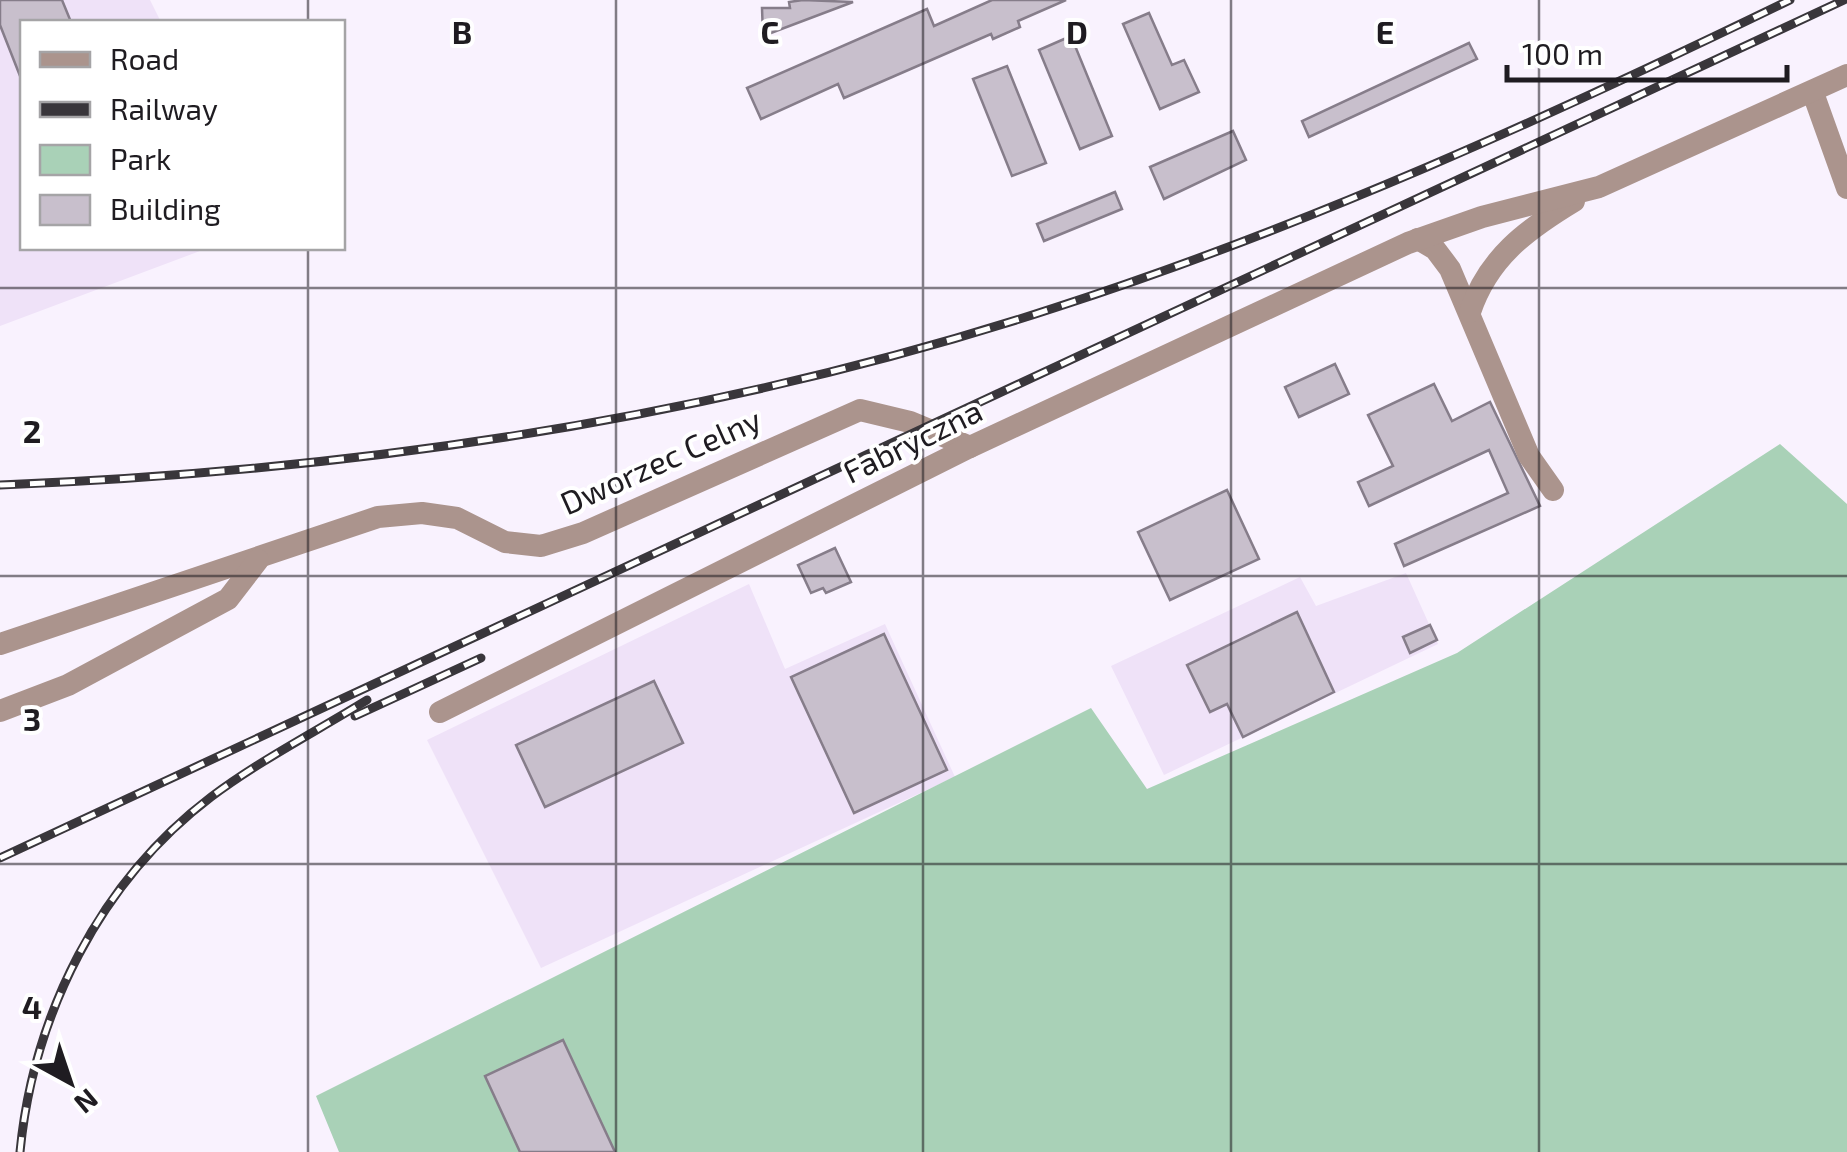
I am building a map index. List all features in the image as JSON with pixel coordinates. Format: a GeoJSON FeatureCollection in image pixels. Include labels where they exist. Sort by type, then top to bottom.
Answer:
{"type":"FeatureCollection","features":[{"type":"Feature","properties":{"kind":"street","name":"Fabryczna"},"geometry":{"type":"LineString","coordinates":[[440,712],[970,447],[1418,239],[1482,217],[1599,187],[1847,75]]}},
{"type":"Feature","properties":{"kind":"street"},"geometry":{"type":"LineString","coordinates":[[1812,93],[1847,188]]}},
{"type":"Feature","properties":{"kind":"street","name":"Fabryczna"},"geometry":{"type":"LineString","coordinates":[[1470,312],[1479,286],[1506,248],[1599,187]]}},
{"type":"Feature","properties":{"kind":"street"},"geometry":{"type":"LineString","coordinates":[[1418,239],[1443,258],[1530,456],[1553,490]]}},
{"type":"Feature","properties":{"kind":"street","name":"Dworzec Celny"},"geometry":{"type":"LineString","coordinates":[[0,644],[378,517],[422,514],[457,518],[505,542],[541,546],[583,533],[860,410],[910,422],[970,447]]}},
{"type":"Feature","properties":{"kind":"street"},"geometry":{"type":"LineString","coordinates":[[0,711],[68,685],[228,598],[258,560]]}},
{"type":"Feature","properties":{"kind":"shaded area"},"geometry":{"type":"Polygon","coordinates":[[[0,0],[150,0],[160,20],[20,20],[20,250],[203,250],[0,326],[0,0]]]}},
{"type":"Feature","properties":{"kind":"shaded area"},"geometry":{"type":"Polygon","coordinates":[[[1406,573],[1438,644],[1164,775],[1111,666],[1300,577],[1316,606],[1406,573]]]}},
{"type":"Feature","properties":{"kind":"shaded area"},"geometry":{"type":"Polygon","coordinates":[[[749,584],[785,669],[885,624],[955,777],[541,968],[427,740],[749,584]]]}},
{"type":"Feature","properties":{"kind":"green space"},"geometry":{"type":"Polygon","coordinates":[[[1780,444],[1847,504],[1847,1152],[339,1152],[316,1096],[1091,708],[1147,789],[1457,653],[1780,444]]]}},
{"type":"Feature","properties":{"kind":"building"},"geometry":{"type":"Polygon","coordinates":[[[0,0],[62,0],[70,20],[20,20],[20,76],[0,25],[0,0]]]}},
{"type":"Feature","properties":{"kind":"building"},"geometry":{"type":"Polygon","coordinates":[[[992,0],[1066,0],[1018,21],[1020,27],[993,39],[991,34],[844,98],[838,84],[761,119],[747,88],[927,9],[934,26],[992,0]]]}},
{"type":"Feature","properties":{"kind":"building"},"geometry":{"type":"Polygon","coordinates":[[[789,2],[853,2],[763,36],[762,8],[790,8],[789,2]]]}},
{"type":"Feature","properties":{"kind":"building"},"geometry":{"type":"Polygon","coordinates":[[[1149,13],[1172,65],[1184,60],[1199,92],[1160,109],[1123,24],[1149,13]]]}},
{"type":"Feature","properties":{"kind":"building"},"geometry":{"type":"Polygon","coordinates":[[[1071,36],[1112,136],[1080,149],[1039,50],[1071,36]]]}},
{"type":"Feature","properties":{"kind":"building"},"geometry":{"type":"Polygon","coordinates":[[[1469,43],[1477,59],[1309,137],[1302,121],[1469,43]]]}},
{"type":"Feature","properties":{"kind":"building"},"geometry":{"type":"Polygon","coordinates":[[[1007,66],[1046,163],[1012,176],[973,79],[1007,66]]]}},
{"type":"Feature","properties":{"kind":"building"},"geometry":{"type":"Polygon","coordinates":[[[1233,131],[1246,160],[1164,199],[1150,167],[1233,131]]]}},
{"type":"Feature","properties":{"kind":"building"},"geometry":{"type":"Polygon","coordinates":[[[1115,192],[1122,209],[1044,241],[1037,224],[1115,192]]]}},
{"type":"Feature","properties":{"kind":"building"},"geometry":{"type":"Polygon","coordinates":[[[1335,364],[1349,394],[1299,417],[1285,387],[1335,364]]]}},
{"type":"Feature","properties":{"kind":"building"},"geometry":{"type":"Polygon","coordinates":[[[1434,384],[1452,421],[1490,402],[1540,506],[1404,566],[1395,544],[1508,493],[1489,450],[1369,506],[1358,482],[1393,466],[1368,415],[1434,384]]]}},
{"type":"Feature","properties":{"kind":"building"},"geometry":{"type":"Polygon","coordinates":[[[1227,490],[1259,559],[1170,600],[1138,532],[1227,490]]]}},
{"type":"Feature","properties":{"kind":"building"},"geometry":{"type":"Polygon","coordinates":[[[835,548],[851,582],[826,593],[823,588],[811,593],[798,565],[835,548]]]}},
{"type":"Feature","properties":{"kind":"building"},"geometry":{"type":"Polygon","coordinates":[[[1297,612],[1334,692],[1243,737],[1227,704],[1210,712],[1187,665],[1297,612]]]}},
{"type":"Feature","properties":{"kind":"building"},"geometry":{"type":"Polygon","coordinates":[[[1430,625],[1437,640],[1410,653],[1403,637],[1430,625]]]}},
{"type":"Feature","properties":{"kind":"building"},"geometry":{"type":"Polygon","coordinates":[[[884,634],[947,770],[854,813],[791,677],[884,634]]]}},
{"type":"Feature","properties":{"kind":"building"},"geometry":{"type":"Polygon","coordinates":[[[654,681],[683,743],[545,807],[516,745],[654,681]]]}},
{"type":"Feature","properties":{"kind":"building"},"geometry":{"type":"Polygon","coordinates":[[[563,1040],[615,1152],[520,1152],[485,1076],[563,1040]]]}},
{"type":"Feature","properties":{"kind":"railway"},"geometry":{"type":"LineString","coordinates":[[0,485],[133,478],[400,452],[665,409],[926,347],[1148,276],[1335,206],[1610,86],[1790,0]]}},
{"type":"Feature","properties":{"kind":"railway"},"geometry":{"type":"LineString","coordinates":[[0,858],[1844,0]]}},
{"type":"Feature","properties":{"kind":"railway"},"geometry":{"type":"LineString","coordinates":[[355,716],[481,658]]}},
{"type":"Feature","properties":{"kind":"railway"},"geometry":{"type":"LineString","coordinates":[[20,1152],[27,1101],[57,1002],[105,910],[136,869],[171,831],[211,797],[367,700]]}}]}
